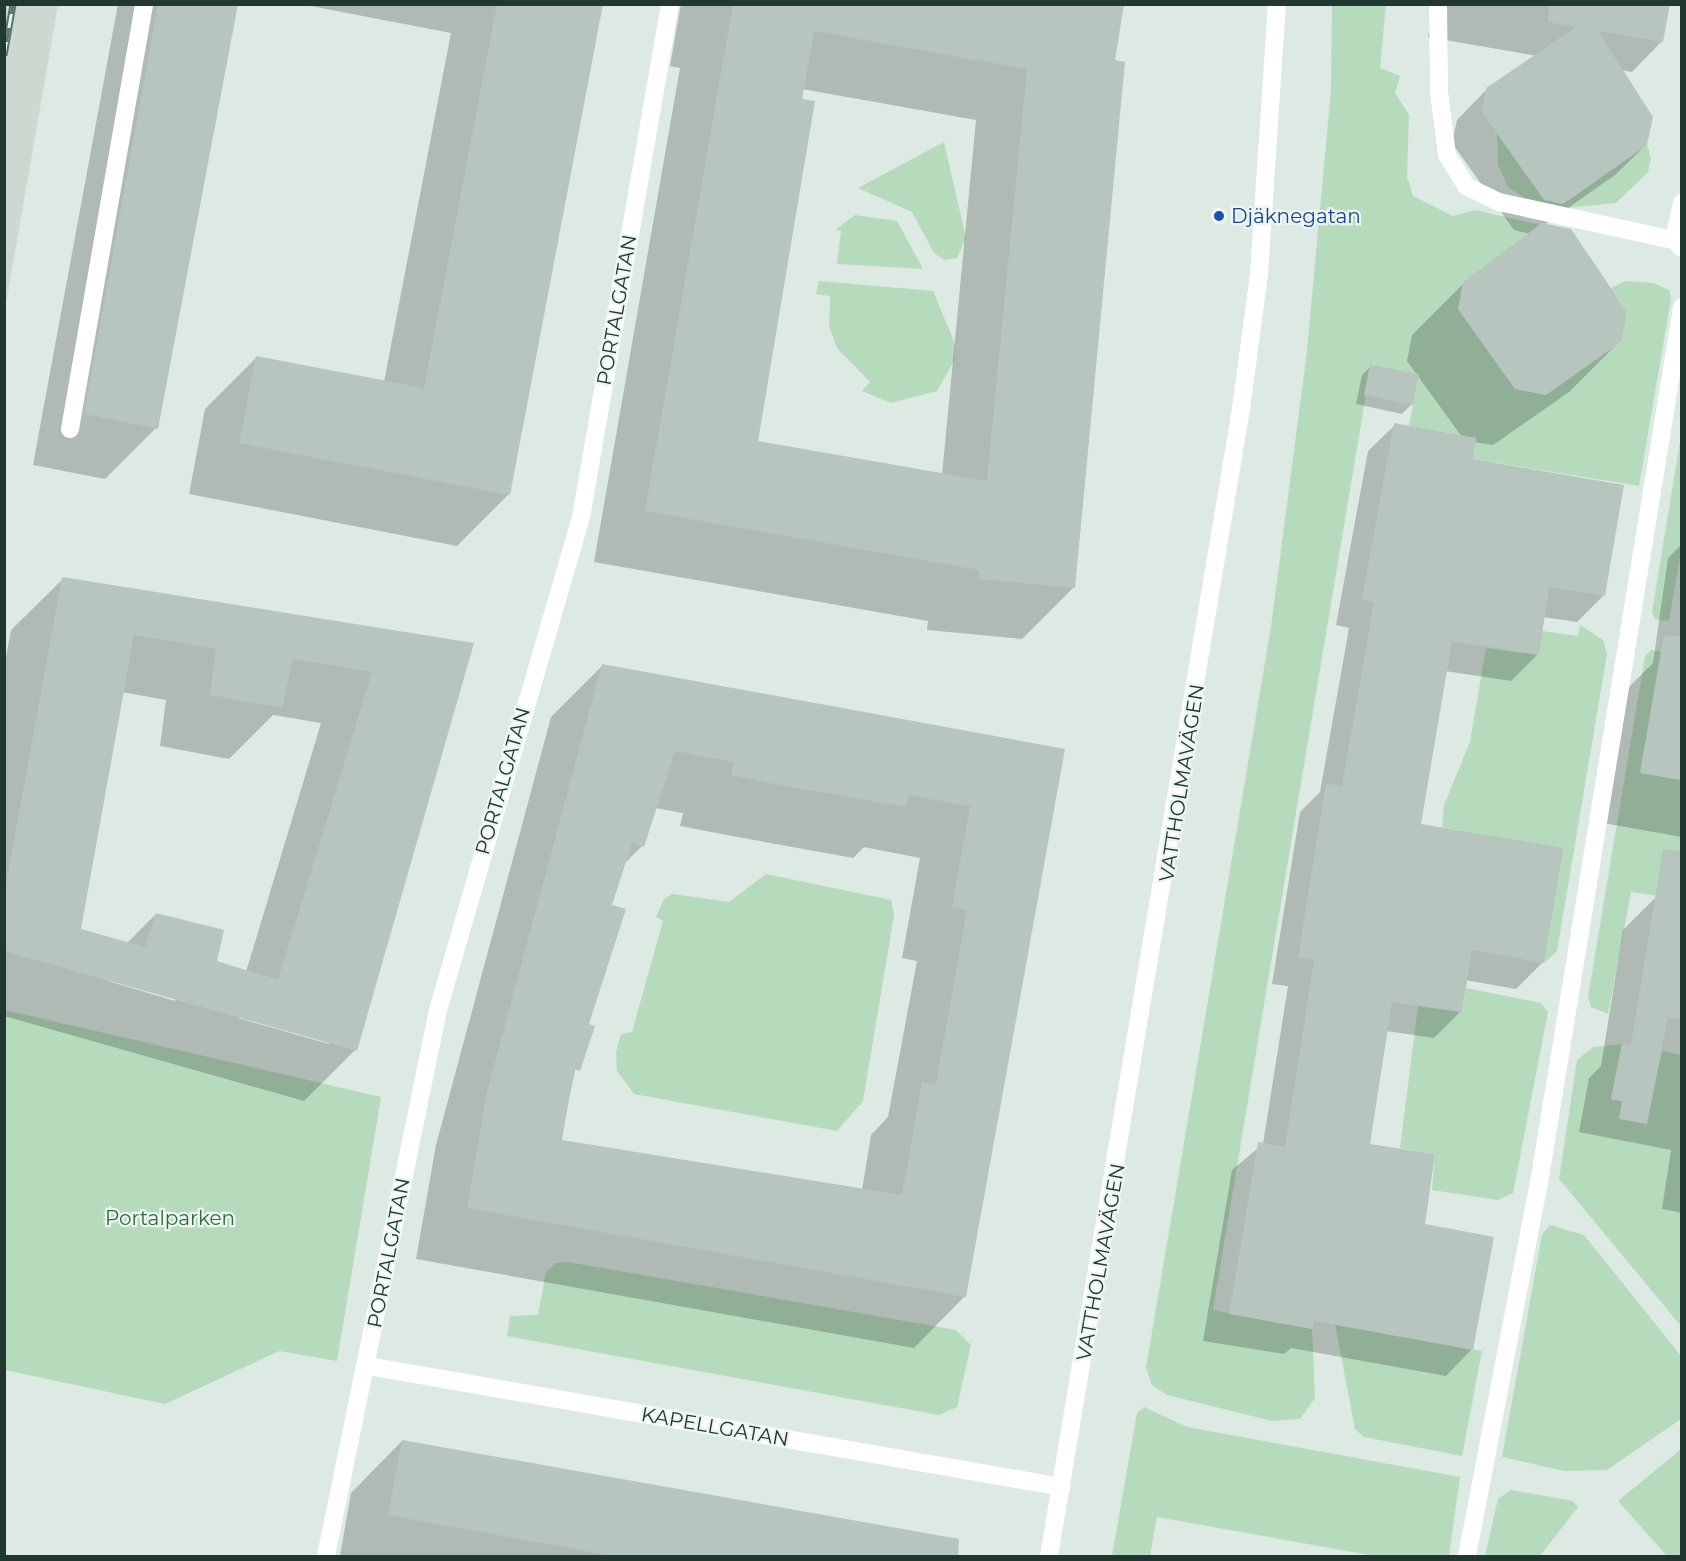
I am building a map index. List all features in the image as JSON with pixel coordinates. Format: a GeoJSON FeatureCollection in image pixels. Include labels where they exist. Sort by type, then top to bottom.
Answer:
{"type":"FeatureCollection","features":[{"type":"Feature","properties":{"kind":"street"},"geometry":{"type":"LineString","coordinates":[[70,429],[144,4]]}},
{"type":"Feature","properties":{"kind":"street","name":"PORTALGATAN"},"geometry":{"type":"LineString","coordinates":[[326,1557],[368,1366],[438,1010],[581,517],[670,4]]}},
{"type":"Feature","properties":{"kind":"street","name":"VATTHOLMAVÄGEN"},"geometry":{"type":"LineString","coordinates":[[1049,1557],[1241,409],[1259,274],[1277,4]]}},
{"type":"Feature","properties":{"kind":"street"},"geometry":{"type":"LineString","coordinates":[[1438,4],[1439,92],[1446,155],[1466,186],[1499,202],[1678,244],[1682,203]]}},
{"type":"Feature","properties":{"kind":"street"},"geometry":{"type":"LineString","coordinates":[[1467,1557],[1539,1183],[1682,308]]}},
{"type":"Feature","properties":{"kind":"street","name":"KAPELLGATAN"},"geometry":{"type":"LineString","coordinates":[[368,1366],[1062,1487]]}},
{"type":"Feature","properties":{"kind":"shaded area"},"geometry":{"type":"Polygon","coordinates":[[[4,5],[58,5],[5,310],[4,5]]]}},
{"type":"Feature","properties":{"kind":"green space"},"geometry":{"type":"Polygon","coordinates":[[[1332,5],[1386,5],[1380,68],[1400,76],[1395,93],[1409,115],[1407,177],[1413,196],[1453,216],[1475,210],[1540,225],[1463,282],[1458,309],[1515,389],[1546,395],[1622,341],[1627,312],[1611,288],[1625,281],[1653,283],[1669,290],[1671,299],[1639,486],[1473,459],[1476,438],[1409,426],[1419,374],[1371,364],[1213,1310],[1312,1329],[1315,1398],[1300,1419],[1272,1421],[1167,1395],[1152,1385],[1146,1368],[1271,627],[1307,351],[1331,90],[1332,5]]]}},
{"type":"Feature","properties":{"kind":"green space"},"geometry":{"type":"Polygon","coordinates":[[[1497,133],[1540,194],[1569,200],[1647,145],[1651,158],[1648,172],[1616,203],[1568,208],[1525,198],[1508,187],[1498,165],[1497,133]]]}},
{"type":"Feature","properties":{"kind":"green space"},"geometry":{"type":"Polygon","coordinates":[[[944,142],[966,238],[957,258],[944,260],[934,253],[912,212],[858,188],[944,142]]]}},
{"type":"Feature","properties":{"kind":"green space"},"geometry":{"type":"Polygon","coordinates":[[[855,215],[897,221],[923,269],[837,264],[841,231],[835,230],[855,215]]]}},
{"type":"Feature","properties":{"kind":"green space"},"geometry":{"type":"Polygon","coordinates":[[[819,281],[933,291],[955,344],[954,361],[937,391],[891,403],[862,391],[870,382],[837,348],[829,326],[830,296],[816,294],[819,281]]]}},
{"type":"Feature","properties":{"kind":"green space"},"geometry":{"type":"Polygon","coordinates":[[[1681,436],[1681,551],[1669,621],[1655,619],[1652,612],[1681,436]]]}},
{"type":"Feature","properties":{"kind":"green space"},"geometry":{"type":"Polygon","coordinates":[[[1580,625],[1603,640],[1607,654],[1557,951],[1544,963],[1564,849],[1442,827],[1444,805],[1470,742],[1486,648],[1538,655],[1542,631],[1578,636],[1580,625]]]}},
{"type":"Feature","properties":{"kind":"green space"},"geometry":{"type":"Polygon","coordinates":[[[1651,650],[1661,652],[1640,773],[1681,780],[1681,899],[1631,892],[1608,1014],[1591,1007],[1588,997],[1645,656],[1651,650]]]}},
{"type":"Feature","properties":{"kind":"green space"},"geometry":{"type":"Polygon","coordinates":[[[766,874],[891,900],[894,915],[863,1101],[837,1131],[634,1094],[617,1071],[616,1052],[621,1034],[632,1032],[663,921],[656,917],[664,899],[672,894],[729,902],[766,874]]]}},
{"type":"Feature","properties":{"kind":"green space"},"geometry":{"type":"Polygon","coordinates":[[[1466,988],[1541,1003],[1548,1012],[1513,1193],[1498,1200],[1432,1190],[1435,1154],[1400,1148],[1418,1006],[1462,1012],[1466,988]]]}},
{"type":"Feature","properties":{"kind":"green space","name":"Portalparken"},"geometry":{"type":"Polygon","coordinates":[[[5,1010],[381,1097],[337,1361],[279,1351],[165,1404],[5,1370],[5,1010]]]}},
{"type":"Feature","properties":{"kind":"green space"},"geometry":{"type":"Polygon","coordinates":[[[1622,1044],[1611,1099],[1650,1107],[1662,1051],[1681,1055],[1681,1326],[1559,1179],[1577,1060],[1593,1047],[1622,1044]]]}},
{"type":"Feature","properties":{"kind":"green space"},"geometry":{"type":"Polygon","coordinates":[[[1550,1225],[1584,1235],[1681,1356],[1681,1419],[1607,1470],[1565,1471],[1502,1457],[1542,1235],[1550,1225]]]}},
{"type":"Feature","properties":{"kind":"green space"},"geometry":{"type":"Polygon","coordinates":[[[568,1262],[956,1330],[971,1345],[957,1407],[939,1415],[507,1336],[510,1316],[538,1315],[546,1272],[556,1263],[568,1262]]]}},
{"type":"Feature","properties":{"kind":"green space"},"geometry":{"type":"Polygon","coordinates":[[[1335,1324],[1482,1351],[1462,1456],[1364,1437],[1355,1429],[1335,1324]]]}},
{"type":"Feature","properties":{"kind":"green space"},"geometry":{"type":"Polygon","coordinates":[[[1144,1407],[1187,1427],[1460,1477],[1449,1556],[1375,1556],[1157,1517],[1150,1556],[1112,1556],[1137,1413],[1144,1407]]]}},
{"type":"Feature","properties":{"kind":"green space"},"geometry":{"type":"Polygon","coordinates":[[[1681,1449],[1681,1556],[1667,1556],[1618,1501],[1681,1449]]]}},
{"type":"Feature","properties":{"kind":"green space"},"geometry":{"type":"Polygon","coordinates":[[[1511,1490],[1573,1501],[1578,1507],[1540,1556],[1485,1556],[1498,1499],[1511,1490]]]}},
{"type":"Feature","properties":{"kind":"building"},"geometry":{"type":"Polygon","coordinates":[[[158,4],[238,4],[158,429],[84,414],[158,4]]]}},
{"type":"Feature","properties":{"kind":"building"},"geometry":{"type":"Polygon","coordinates":[[[497,4],[603,4],[510,495],[239,443],[256,356],[424,388],[497,4]]]}},
{"type":"Feature","properties":{"kind":"building"},"geometry":{"type":"Polygon","coordinates":[[[733,4],[1124,4],[1115,60],[1125,62],[1075,588],[978,579],[979,570],[645,511],[733,4]],[[814,31],[802,99],[815,101],[758,441],[987,481],[1027,69],[814,31]]]}},
{"type":"Feature","properties":{"kind":"building"},"geometry":{"type":"Polygon","coordinates":[[[1549,4],[1670,4],[1663,42],[1598,31],[1653,117],[1647,145],[1563,204],[1544,200],[1482,112],[1486,88],[1576,27],[1548,22],[1549,4]]]}},
{"type":"Feature","properties":{"kind":"building"},"geometry":{"type":"Polygon","coordinates":[[[1542,223],[1571,229],[1627,312],[1622,341],[1546,395],[1515,389],[1458,309],[1463,282],[1542,223]]]}},
{"type":"Feature","properties":{"kind":"building"},"geometry":{"type":"Polygon","coordinates":[[[1370,364],[1419,374],[1413,405],[1364,395],[1370,364]]]}},
{"type":"Feature","properties":{"kind":"building"},"geometry":{"type":"Polygon","coordinates":[[[1394,423],[1476,438],[1473,459],[1624,485],[1605,596],[1549,587],[1539,655],[1452,641],[1421,824],[1564,848],[1544,963],[1472,950],[1462,1012],[1392,1002],[1370,1144],[1435,1154],[1425,1224],[1494,1237],[1473,1350],[1314,1321],[1312,1329],[1229,1314],[1258,1142],[1285,1147],[1314,960],[1298,957],[1326,784],[1342,786],[1374,602],[1362,599],[1394,423]]]}},
{"type":"Feature","properties":{"kind":"building"},"geometry":{"type":"Polygon","coordinates":[[[62,577],[474,643],[357,1051],[4,951],[4,895],[62,577]],[[134,635],[81,929],[145,947],[156,913],[224,930],[217,961],[278,980],[372,672],[293,659],[282,708],[210,695],[216,649],[134,635]]]}},
{"type":"Feature","properties":{"kind":"building"},"geometry":{"type":"Polygon","coordinates":[[[1664,635],[1682,637],[1682,780],[1640,773],[1664,635]]]}},
{"type":"Feature","properties":{"kind":"building"},"geometry":{"type":"Polygon","coordinates":[[[602,664],[1065,749],[966,1297],[467,1208],[487,1092],[602,664]],[[675,751],[644,847],[632,843],[612,905],[626,909],[589,1024],[595,1026],[580,1071],[574,1069],[562,1140],[902,1195],[922,1082],[936,1084],[967,910],[952,907],[970,806],[908,795],[906,807],[779,785],[731,775],[734,762],[675,751]]]}},
{"type":"Feature","properties":{"kind":"building"},"geometry":{"type":"Polygon","coordinates":[[[1663,849],[1682,851],[1682,1019],[1668,1017],[1647,1124],[1619,1119],[1622,1101],[1611,1099],[1622,1044],[1631,1045],[1663,849]]]}},
{"type":"Feature","properties":{"kind":"building"},"geometry":{"type":"Polygon","coordinates":[[[402,1440],[959,1539],[958,1557],[619,1557],[388,1515],[402,1440]]]}},
{"type":"Feature","properties":{"kind":"railway"},"geometry":{"type":"LineString","coordinates":[[4,55],[13,4]]}},
{"type":"Feature","properties":{"kind":"place","name":"Djäknegatan"},"geometry":{"type":"Point","coordinates":[1219,216]}}]}
